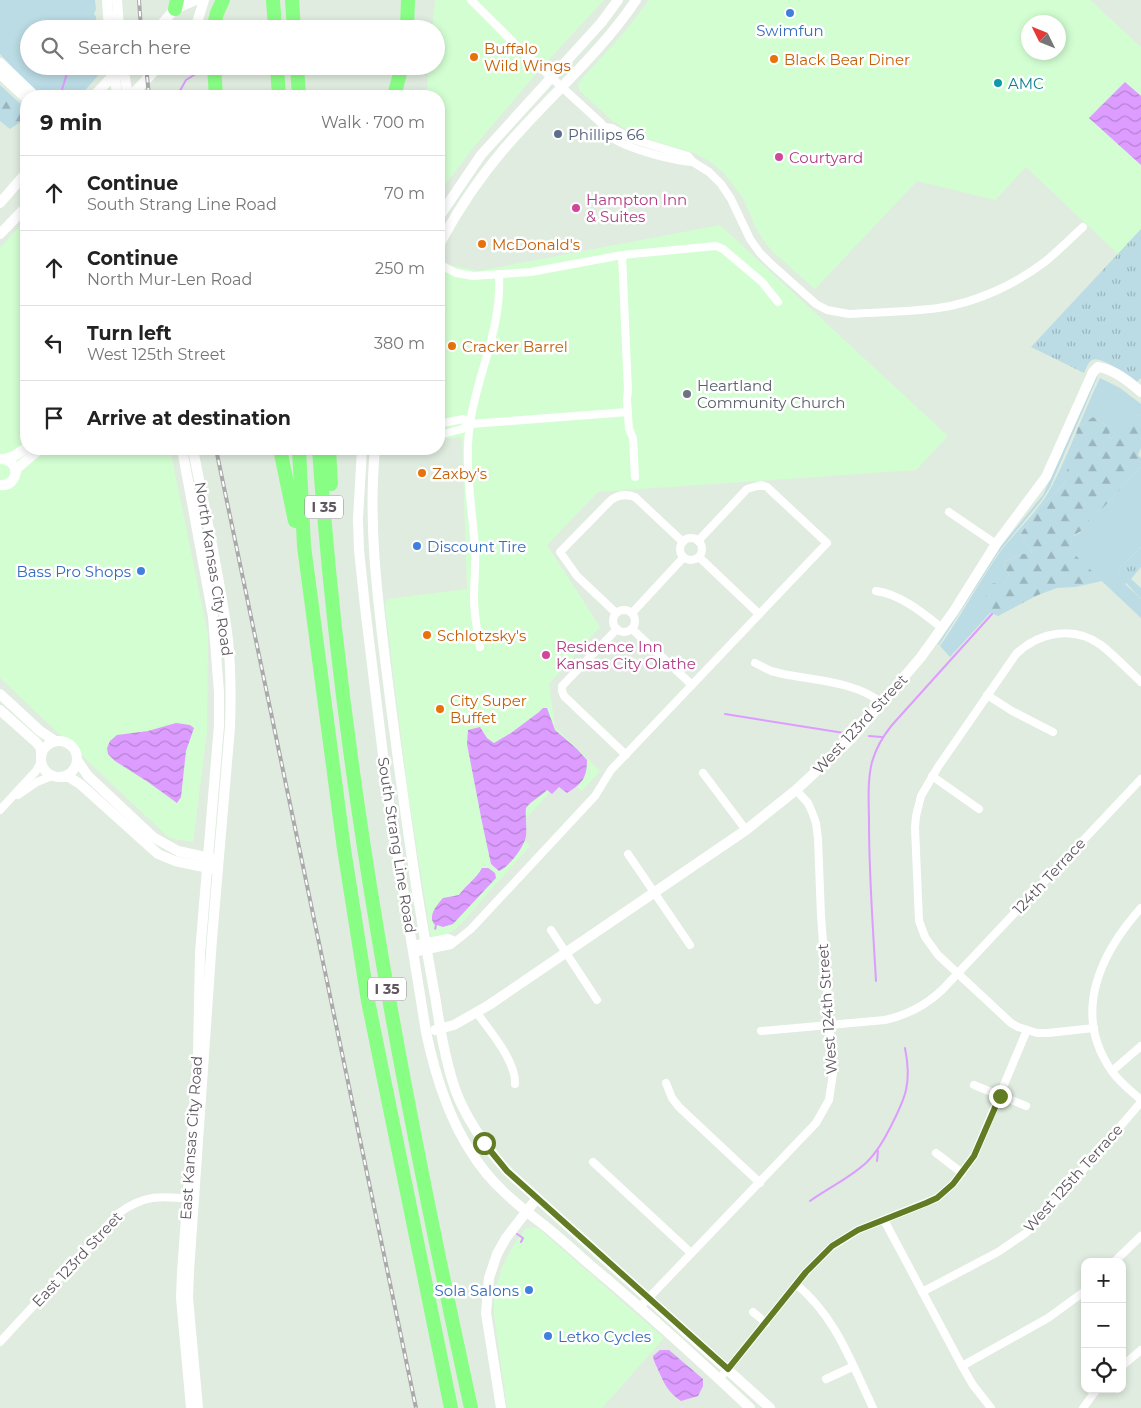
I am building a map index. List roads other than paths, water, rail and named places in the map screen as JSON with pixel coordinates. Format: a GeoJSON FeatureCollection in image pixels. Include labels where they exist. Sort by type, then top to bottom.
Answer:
{"type":"FeatureCollection","features":[{"type":"Feature","properties":{"kind":"highway"},"geometry":{"type":"LineString","coordinates":[[216,20],[223,0]]}},
{"type":"Feature","properties":{"kind":"highway"},"geometry":{"type":"LineString","coordinates":[[273,0],[274,20]]}},
{"type":"Feature","properties":{"kind":"highway"},"geometry":{"type":"LineString","coordinates":[[292,0],[293,20]]}},
{"type":"Feature","properties":{"kind":"highway"},"geometry":{"type":"LineString","coordinates":[[407,20],[408,0]]}},
{"type":"Feature","properties":{"kind":"highway"},"geometry":{"type":"LineString","coordinates":[[209,75],[215,90]]}},
{"type":"Feature","properties":{"kind":"highway"},"geometry":{"type":"LineString","coordinates":[[214,75],[215,90]]}},
{"type":"Feature","properties":{"kind":"highway"},"geometry":{"type":"LineString","coordinates":[[278,75],[279,90]]}},
{"type":"Feature","properties":{"kind":"highway"},"geometry":{"type":"LineString","coordinates":[[298,75],[299,90]]}},
{"type":"Feature","properties":{"kind":"highway"},"geometry":{"type":"LineString","coordinates":[[396,90],[400,75]]}},
{"type":"Feature","properties":{"kind":"highway"},"geometry":{"type":"LineString","coordinates":[[281,455],[298,535],[304,546]]}},
{"type":"Feature","properties":{"kind":"highway","name":"I 35"},"geometry":{"type":"LineString","coordinates":[[299,455],[304,546],[340,820],[367,992],[451,1408]]}},
{"type":"Feature","properties":{"kind":"highway","name":"I 35"},"geometry":{"type":"LineString","coordinates":[[320,455],[329,566],[352,772],[377,935],[407,1098],[471,1408]]}},
{"type":"Feature","properties":{"kind":"highway"},"geometry":{"type":"LineString","coordinates":[[328,455],[335,553],[329,566]]}},
{"type":"Feature","properties":{"kind":"main road"},"geometry":{"type":"LineString","coordinates":[[107,0],[108,20]]}},
{"type":"Feature","properties":{"kind":"main road"},"geometry":{"type":"LineString","coordinates":[[118,0],[119,20]]}},
{"type":"Feature","properties":{"kind":"main road"},"geometry":{"type":"LineString","coordinates":[[166,20],[176,5],[196,0]]}},
{"type":"Feature","properties":{"kind":"main road"},"geometry":{"type":"LineString","coordinates":[[198,20],[204,0]]}},
{"type":"Feature","properties":{"kind":"main road"},"geometry":{"type":"LineString","coordinates":[[445,208],[481,154],[601,23],[618,0]]}},
{"type":"Feature","properties":{"kind":"main road"},"geometry":{"type":"LineString","coordinates":[[445,235],[467,199],[518,132],[612,32],[636,0]]}},
{"type":"Feature","properties":{"kind":"main road"},"geometry":{"type":"LineString","coordinates":[[0,63],[29,90]]}},
{"type":"Feature","properties":{"kind":"main road"},"geometry":{"type":"LineString","coordinates":[[0,74],[20,92]]}},
{"type":"Feature","properties":{"kind":"main road"},"geometry":{"type":"LineString","coordinates":[[114,75],[116,90]]}},
{"type":"Feature","properties":{"kind":"main road"},"geometry":{"type":"LineString","coordinates":[[100,90],[114,75]]}},
{"type":"Feature","properties":{"kind":"main road"},"geometry":{"type":"LineString","coordinates":[[125,75],[128,90]]}},
{"type":"Feature","properties":{"kind":"main road"},"geometry":{"type":"LineString","coordinates":[[135,90],[150,75]]}},
{"type":"Feature","properties":{"kind":"main road"},"geometry":{"type":"LineString","coordinates":[[0,203],[20,180]]}},
{"type":"Feature","properties":{"kind":"main road"},"geometry":{"type":"LineString","coordinates":[[0,234],[20,213]]}},
{"type":"Feature","properties":{"kind":"main road","name":"West 123rd Street"},"geometry":{"type":"LineString","coordinates":[[426,1032],[454,1025],[477,1013],[655,894],[746,830],[796,790],[852,738],[883,704],[942,628],[996,544],[1046,477],[1092,372],[1098,367],[1104,368],[1132,384],[1141,392]]}},
{"type":"Feature","properties":{"kind":"main road"},"geometry":{"type":"LineString","coordinates":[[2,459],[14,456],[20,452]]}},
{"type":"Feature","properties":{"kind":"main road"},"geometry":{"type":"LineString","coordinates":[[1,486],[14,479],[16,470],[33,455]]}},
{"type":"Feature","properties":{"kind":"main road","name":"North Kansas City Road"},"geometry":{"type":"LineString","coordinates":[[183,455],[214,616],[218,665],[219,725],[208,863]]}},
{"type":"Feature","properties":{"kind":"main road","name":"North Kansas City Road"},"geometry":{"type":"LineString","coordinates":[[194,455],[228,640],[230,727],[220,865]]}},
{"type":"Feature","properties":{"kind":"main road","name":"South Strang Line Road"},"geometry":{"type":"LineString","coordinates":[[361,455],[358,492],[360,560],[388,796],[426,1032],[442,1094],[462,1137],[481,1167],[525,1212],[639,1308],[750,1408]]}},
{"type":"Feature","properties":{"kind":"main road","name":"South Strang Line Road"},"geometry":{"type":"LineString","coordinates":[[376,455],[372,519],[379,606],[402,794],[440,1029],[453,1081],[470,1120],[507,1171],[770,1408]]}},
{"type":"Feature","properties":{"kind":"main road"},"geometry":{"type":"LineString","coordinates":[[2,459],[12,462],[16,470]]}},
{"type":"Feature","properties":{"kind":"main road"},"geometry":{"type":"LineString","coordinates":[[0,694],[40,731],[55,740],[62,740],[72,745],[78,760],[88,776],[153,837],[178,851],[208,863]]}},
{"type":"Feature","properties":{"kind":"main road"},"geometry":{"type":"LineString","coordinates":[[0,710],[41,749],[41,759],[47,772],[56,776],[69,777],[80,784],[158,854],[174,861],[220,865]]}},
{"type":"Feature","properties":{"kind":"main road"},"geometry":{"type":"LineString","coordinates":[[41,759],[45,746],[55,740]]}},
{"type":"Feature","properties":{"kind":"main road"},"geometry":{"type":"LineString","coordinates":[[56,776],[65,776],[74,770],[78,760]]}},
{"type":"Feature","properties":{"kind":"main road","name":"East Kansas City Road"},"geometry":{"type":"LineString","coordinates":[[198,1408],[188,1298],[198,1055],[200,953],[208,863]]}},
{"type":"Feature","properties":{"kind":"main road","name":"East Kansas City Road"},"geometry":{"type":"LineString","coordinates":[[191,1408],[181,1298],[220,865]]}},
{"type":"Feature","properties":{"kind":"main road"},"geometry":{"type":"LineString","coordinates":[[501,1408],[487,1324],[486,1295],[489,1278],[497,1254],[506,1238],[537,1198]]}},
{"type":"Feature","properties":{"kind":"street"},"geometry":{"type":"LineString","coordinates":[[471,0],[605,127],[607,133],[616,140],[631,147],[693,162],[709,172],[721,184],[731,199],[750,239],[760,253],[816,304],[836,312],[849,314],[938,308],[975,299],[1027,274],[1046,261],[1083,227]]}},
{"type":"Feature","properties":{"kind":"street"},"geometry":{"type":"LineString","coordinates":[[445,267],[456,273],[473,276],[531,272],[622,255],[716,246],[762,282],[778,302]]}},
{"type":"Feature","properties":{"kind":"street"},"geometry":{"type":"LineString","coordinates":[[622,255],[628,412],[629,429],[633,438],[635,476]]}},
{"type":"Feature","properties":{"kind":"street"},"geometry":{"type":"LineString","coordinates":[[480,647],[474,613],[475,550],[468,466],[470,424],[474,400],[498,314],[499,274]]}},
{"type":"Feature","properties":{"kind":"street"},"geometry":{"type":"LineString","coordinates":[[445,433],[462,429],[470,424],[628,412]]}},
{"type":"Feature","properties":{"kind":"street"},"geometry":{"type":"LineString","coordinates":[[445,423],[463,419],[470,424]]}},
{"type":"Feature","properties":{"kind":"street"},"geometry":{"type":"LineString","coordinates":[[413,949],[426,946],[450,945],[471,929],[595,796],[611,770],[827,543],[767,487],[761,485],[747,489],[698,541]]}},
{"type":"Feature","properties":{"kind":"street"},"geometry":{"type":"LineString","coordinates":[[616,613],[577,576],[560,552],[611,500],[615,497],[630,495],[635,497],[683,542]]}},
{"type":"Feature","properties":{"kind":"street"},"geometry":{"type":"LineString","coordinates":[[949,512],[996,544]]}},
{"type":"Feature","properties":{"kind":"street"},"geometry":{"type":"LineString","coordinates":[[691,538],[698,541],[702,547],[699,557],[690,561],[683,558],[680,550],[683,542],[691,538]]}},
{"type":"Feature","properties":{"kind":"street"},"geometry":{"type":"LineString","coordinates":[[699,557],[759,614]]}},
{"type":"Feature","properties":{"kind":"street"},"geometry":{"type":"LineString","coordinates":[[632,613],[683,558]]}},
{"type":"Feature","properties":{"kind":"street"},"geometry":{"type":"LineString","coordinates":[[876,591],[885,592],[900,599],[942,628]]}},
{"type":"Feature","properties":{"kind":"street"},"geometry":{"type":"LineString","coordinates":[[616,613],[626,610],[632,613],[635,621],[632,629]]}},
{"type":"Feature","properties":{"kind":"street"},"geometry":{"type":"LineString","coordinates":[[616,613],[613,623],[617,629],[623,632],[632,629]]}},
{"type":"Feature","properties":{"kind":"street"},"geometry":{"type":"LineString","coordinates":[[617,629],[562,686],[562,691],[564,696],[626,755]]}},
{"type":"Feature","properties":{"kind":"street"},"geometry":{"type":"LineString","coordinates":[[632,629],[692,685]]}},
{"type":"Feature","properties":{"kind":"street"},"geometry":{"type":"LineString","coordinates":[[1094,1028],[1048,1033],[1027,1030],[1011,1022],[929,944],[921,930],[918,913],[916,816],[921,796],[932,776],[1022,648],[1044,636],[1062,633],[1079,635],[1094,641],[1110,653],[1141,682]]}},
{"type":"Feature","properties":{"kind":"street"},"geometry":{"type":"LineString","coordinates":[[755,662],[771,671],[857,688],[872,695],[883,704]]}},
{"type":"Feature","properties":{"kind":"street"},"geometry":{"type":"LineString","coordinates":[[988,695],[1012,711],[1053,732]]}},
{"type":"Feature","properties":{"kind":"street"},"geometry":{"type":"LineString","coordinates":[[2,808],[36,771],[41,759]]}},
{"type":"Feature","properties":{"kind":"street"},"geometry":{"type":"LineString","coordinates":[[703,773],[746,830]]}},
{"type":"Feature","properties":{"kind":"street"},"geometry":{"type":"LineString","coordinates":[[2,808],[37,782],[56,776]]}},
{"type":"Feature","properties":{"kind":"street"},"geometry":{"type":"LineString","coordinates":[[932,776],[979,809]]}},
{"type":"Feature","properties":{"kind":"street","name":"124th Terrace"},"geometry":{"type":"LineString","coordinates":[[761,1031],[885,1020],[909,1013],[933,998],[1141,779]]}},
{"type":"Feature","properties":{"kind":"street","name":"West 124th Street"},"geometry":{"type":"LineString","coordinates":[[639,1308],[760,1183],[816,1123],[826,1108],[833,1083],[821,916],[818,839],[816,823],[808,803],[796,790]]}},
{"type":"Feature","properties":{"kind":"street"},"geometry":{"type":"LineString","coordinates":[[628,854],[690,945]]}},
{"type":"Feature","properties":{"kind":"street"},"geometry":{"type":"LineString","coordinates":[[1141,908],[1123,928],[1109,951],[1100,970],[1094,994],[1094,1028],[1101,1052],[1112,1072],[1141,1101]]}},
{"type":"Feature","properties":{"kind":"street"},"geometry":{"type":"LineString","coordinates":[[551,930],[597,1000]]}},
{"type":"Feature","properties":{"kind":"street"},"geometry":{"type":"LineString","coordinates":[[477,1013],[508,1058],[516,1075],[515,1084]]}},
{"type":"Feature","properties":{"kind":"street"},"geometry":{"type":"LineString","coordinates":[[719,1379],[796,1284],[832,1246],[858,1230],[937,1198],[953,1184],[974,1156],[1027,1030]]}},
{"type":"Feature","properties":{"kind":"street"},"geometry":{"type":"LineString","coordinates":[[1112,1072],[1141,1046]]}},
{"type":"Feature","properties":{"kind":"street"},"geometry":{"type":"LineString","coordinates":[[666,1083],[678,1107],[760,1183]]}},
{"type":"Feature","properties":{"kind":"street"},"geometry":{"type":"LineString","coordinates":[[974,1085],[1026,1106]]}},
{"type":"Feature","properties":{"kind":"street","name":"West 125th Terrace"},"geometry":{"type":"LineString","coordinates":[[922,1292],[998,1252],[1026,1233],[1046,1213],[1141,1101]]}},
{"type":"Feature","properties":{"kind":"street"},"geometry":{"type":"LineString","coordinates":[[936,1153],[962,1173]]}},
{"type":"Feature","properties":{"kind":"street"},"geometry":{"type":"LineString","coordinates":[[592,1162],[691,1253]]}},
{"type":"Feature","properties":{"kind":"street","name":"East 123rd Street"},"geometry":{"type":"LineString","coordinates":[[0,1342],[119,1213],[138,1202],[156,1196],[191,1198]]}},
{"type":"Feature","properties":{"kind":"street"},"geometry":{"type":"LineString","coordinates":[[884,1220],[962,1366],[980,1395],[991,1408]]}},
{"type":"Feature","properties":{"kind":"street"},"geometry":{"type":"LineString","coordinates":[[1118,1258],[1141,1236]]}},
{"type":"Feature","properties":{"kind":"street"},"geometry":{"type":"LineString","coordinates":[[796,1284],[816,1301],[834,1327],[873,1408]]}},
{"type":"Feature","properties":{"kind":"street"},"geometry":{"type":"LineString","coordinates":[[962,1366],[1048,1318],[1081,1294]]}},
{"type":"Feature","properties":{"kind":"street"},"geometry":{"type":"LineString","coordinates":[[753,1312],[766,1323]]}},
{"type":"Feature","properties":{"kind":"street"},"geometry":{"type":"LineString","coordinates":[[1126,1363],[1141,1350]]}},
{"type":"Feature","properties":{"kind":"street"},"geometry":{"type":"LineString","coordinates":[[826,1379],[852,1367]]}},
{"type":"Feature","properties":{"kind":"street"},"geometry":{"type":"LineString","coordinates":[[1086,1407],[1095,1393]]}},
{"type":"Feature","properties":{"kind":"water"},"geometry":{"type":"Polygon","coordinates":[[[1125,82],[1141,96],[1141,165],[1089,118],[1125,82]]]}},
{"type":"Feature","properties":{"kind":"water"},"geometry":{"type":"Polygon","coordinates":[[[543,708],[547,708],[555,730],[587,760],[585,776],[576,787],[567,793],[559,787],[552,794],[547,790],[528,805],[526,808],[525,840],[511,861],[499,871],[491,864],[467,744],[468,730],[480,727],[487,738],[494,743],[511,733],[543,708]]]}},
{"type":"Feature","properties":{"kind":"water"},"geometry":{"type":"Polygon","coordinates":[[[176,723],[190,725],[194,728],[186,751],[181,797],[177,803],[115,761],[108,754],[107,748],[110,741],[117,735],[148,731],[176,723]]]}},
{"type":"Feature","properties":{"kind":"water"},"geometry":{"type":"Polygon","coordinates":[[[482,868],[488,868],[495,873],[496,878],[453,924],[443,927],[437,925],[436,930],[434,929],[435,925],[432,914],[438,904],[443,898],[459,895],[482,868]]]}},
{"type":"Feature","properties":{"kind":"water"},"geometry":{"type":"Polygon","coordinates":[[[660,1350],[669,1350],[703,1379],[703,1386],[698,1396],[681,1401],[670,1391],[663,1381],[653,1358],[660,1350]]]}},
{"type":"Feature","properties":{"kind":"waterway"},"geometry":{"type":"LineString","coordinates":[[62,90],[66,75]]}},
{"type":"Feature","properties":{"kind":"waterway"},"geometry":{"type":"LineString","coordinates":[[180,90],[186,80],[194,75]]}},
{"type":"Feature","properties":{"kind":"waterway"},"geometry":{"type":"LineString","coordinates":[[876,981],[869,843],[869,785],[872,762],[880,742],[892,725],[992,614]]}},
{"type":"Feature","properties":{"kind":"waterway"},"geometry":{"type":"LineString","coordinates":[[725,714],[844,733]]}},
{"type":"Feature","properties":{"kind":"waterway"},"geometry":{"type":"LineString","coordinates":[[869,736],[882,737]]}},
{"type":"Feature","properties":{"kind":"waterway"},"geometry":{"type":"LineString","coordinates":[[810,1201],[860,1168],[871,1158],[883,1141],[900,1107],[906,1090],[908,1071],[905,1048]]}},
{"type":"Feature","properties":{"kind":"waterway"},"geometry":{"type":"LineString","coordinates":[[877,1161],[878,1151]]}},
{"type":"Feature","properties":{"kind":"waterway"},"geometry":{"type":"LineString","coordinates":[[517,1234],[523,1238],[521,1242]]}},
{"type":"Feature","properties":{"kind":"railway"},"geometry":{"type":"LineString","coordinates":[[139,0],[140,20]]}},
{"type":"Feature","properties":{"kind":"railway"},"geometry":{"type":"LineString","coordinates":[[147,75],[148,90]]}},
{"type":"Feature","properties":{"kind":"railway"},"geometry":{"type":"LineString","coordinates":[[217,455],[416,1408]]}},
{"type":"Feature","properties":{"kind":"place","name":"Swimfun"},"geometry":{"type":"Point","coordinates":[790,13]}},
{"type":"Feature","properties":{"kind":"place","name":"Buffalo Wild Wings"},"geometry":{"type":"Point","coordinates":[474,57]}},
{"type":"Feature","properties":{"kind":"place","name":"Black Bear Diner"},"geometry":{"type":"Point","coordinates":[774,59]}},
{"type":"Feature","properties":{"kind":"place","name":"AMC"},"geometry":{"type":"Point","coordinates":[998,83]}},
{"type":"Feature","properties":{"kind":"place","name":"Phillips 66"},"geometry":{"type":"Point","coordinates":[558,134]}},
{"type":"Feature","properties":{"kind":"place","name":"Courtyard"},"geometry":{"type":"Point","coordinates":[779,157]}},
{"type":"Feature","properties":{"kind":"place","name":"Hampton Inn & Suites"},"geometry":{"type":"Point","coordinates":[576,208]}},
{"type":"Feature","properties":{"kind":"place","name":"McDonald's"},"geometry":{"type":"Point","coordinates":[482,244]}},
{"type":"Feature","properties":{"kind":"place","name":"Cracker Barrel"},"geometry":{"type":"Point","coordinates":[452,346]}},
{"type":"Feature","properties":{"kind":"place","name":"Heartland Community Church"},"geometry":{"type":"Point","coordinates":[687,394]}},
{"type":"Feature","properties":{"kind":"place","name":"Zaxby's"},"geometry":{"type":"Point","coordinates":[422,473]}},
{"type":"Feature","properties":{"kind":"place","name":"Discount Tire"},"geometry":{"type":"Point","coordinates":[417,546]}},
{"type":"Feature","properties":{"kind":"place","name":"Bass Pro Shops"},"geometry":{"type":"Point","coordinates":[141,571]}},
{"type":"Feature","properties":{"kind":"place","name":"Schlotzsky's"},"geometry":{"type":"Point","coordinates":[427,635]}},
{"type":"Feature","properties":{"kind":"place","name":"Residence Inn Kansas City Olathe"},"geometry":{"type":"Point","coordinates":[546,655]}},
{"type":"Feature","properties":{"kind":"place","name":"City Super Buffet"},"geometry":{"type":"Point","coordinates":[440,709]}},
{"type":"Feature","properties":{"kind":"place","name":"Sola Salons"},"geometry":{"type":"Point","coordinates":[529,1290]}},
{"type":"Feature","properties":{"kind":"place","name":"Letko Cycles"},"geometry":{"type":"Point","coordinates":[548,1336]}}]}
